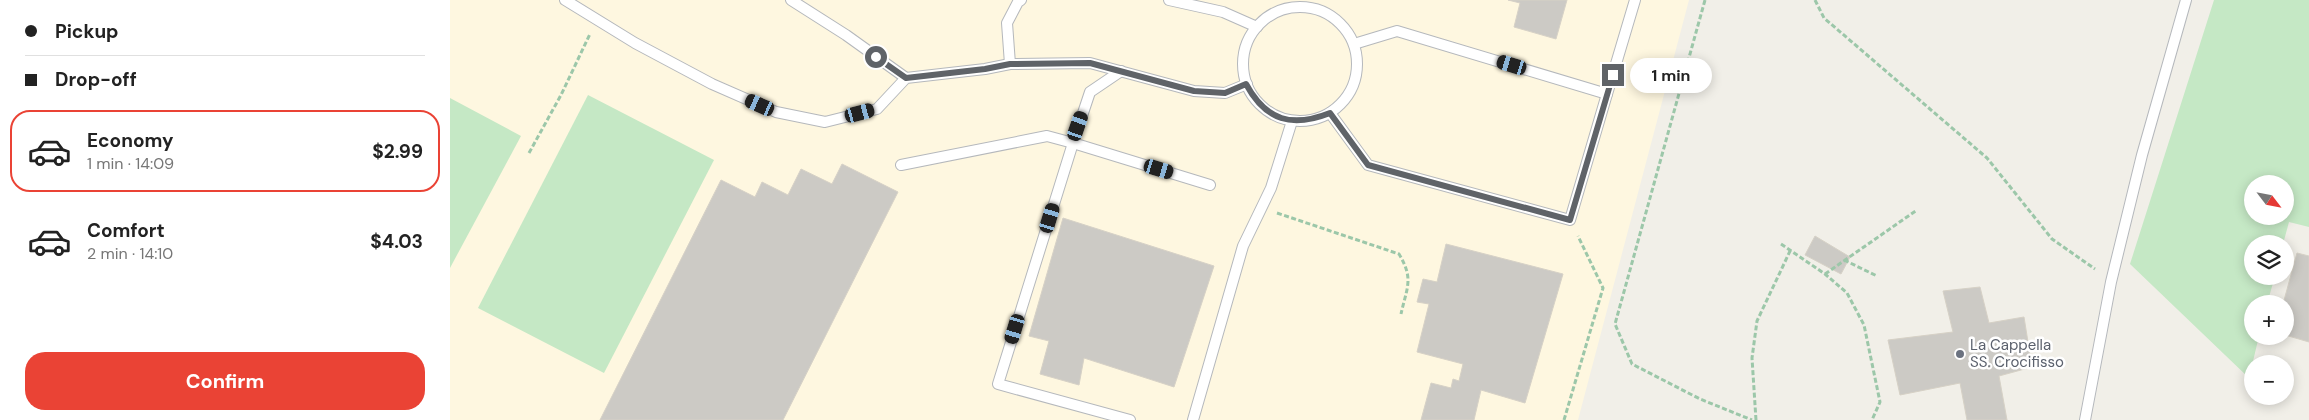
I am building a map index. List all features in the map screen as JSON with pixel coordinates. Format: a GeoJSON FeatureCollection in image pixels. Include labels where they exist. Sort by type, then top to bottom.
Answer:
{"type":"FeatureCollection","features":[{"type":"Feature","properties":{"kind":"lane"},"geometry":{"type":"LineString","coordinates":[[565,0],[596,20],[712,84],[776,112],[825,122],[877,109],[906,78],[985,69],[1010,64],[1090,63],[1194,91],[1225,93],[1246,84]]}},
{"type":"Feature","properties":{"kind":"lane"},"geometry":{"type":"LineString","coordinates":[[790,0],[846,35],[906,78]]}},
{"type":"Feature","properties":{"kind":"lane"},"geometry":{"type":"LineString","coordinates":[[1010,64],[1007,24],[1018,2],[1021,0]]}},
{"type":"Feature","properties":{"kind":"lane"},"geometry":{"type":"LineString","coordinates":[[1169,0],[1224,12],[1256,27]]}},
{"type":"Feature","properties":{"kind":"lane"},"geometry":{"type":"LineString","coordinates":[[1330,113],[1368,165],[1570,220],[1635,0]]}},
{"type":"Feature","properties":{"kind":"lane"},"geometry":{"type":"LineString","coordinates":[[2085,420],[2112,282],[2142,155],[2186,0]]}},
{"type":"Feature","properties":{"kind":"lane"},"geometry":{"type":"LineString","coordinates":[[1316,4],[1345,28],[1354,44],[1357,63],[1354,83],[1345,100],[1330,113],[1311,120],[1292,121],[1277,116],[1264,108],[1253,97],[1246,84],[1243,69],[1244,54],[1256,27],[1269,16],[1283,9],[1316,4]]}},
{"type":"Feature","properties":{"kind":"lane"},"geometry":{"type":"LineString","coordinates":[[1354,44],[1397,32],[1607,94]]}},
{"type":"Feature","properties":{"kind":"lane"},"geometry":{"type":"LineString","coordinates":[[1121,71],[1090,92],[998,384],[1130,420]]}},
{"type":"Feature","properties":{"kind":"lane"},"geometry":{"type":"LineString","coordinates":[[1192,420],[1243,246],[1271,188],[1292,121]]}},
{"type":"Feature","properties":{"kind":"lane"},"geometry":{"type":"LineString","coordinates":[[901,165],[1047,136],[1210,185]]}},
{"type":"Feature","properties":{"kind":"path"},"geometry":{"type":"LineString","coordinates":[[1705,0],[1615,324],[1632,364],[1700,398],[1752,420]]}},
{"type":"Feature","properties":{"kind":"path"},"geometry":{"type":"LineString","coordinates":[[1815,0],[1824,18],[1987,158],[2052,239],[2112,282]]}},
{"type":"Feature","properties":{"kind":"path"},"geometry":{"type":"LineString","coordinates":[[529,153],[561,95],[596,20]]}},
{"type":"Feature","properties":{"kind":"path"},"geometry":{"type":"LineString","coordinates":[[1261,208],[1399,254],[1408,270],[1408,285],[1401,314]]}},
{"type":"Feature","properties":{"kind":"path"},"geometry":{"type":"LineString","coordinates":[[1825,274],[1917,210]]}},
{"type":"Feature","properties":{"kind":"path"},"geometry":{"type":"LineString","coordinates":[[1564,420],[1603,288],[1570,220]]}},
{"type":"Feature","properties":{"kind":"path"},"geometry":{"type":"LineString","coordinates":[[1782,244],[1825,274],[1846,293],[1864,325],[1880,402],[1872,420]]}},
{"type":"Feature","properties":{"kind":"path"},"geometry":{"type":"LineString","coordinates":[[1756,420],[1752,358],[1757,322],[1791,250]]}},
{"type":"Feature","properties":{"kind":"path"},"geometry":{"type":"LineString","coordinates":[[1844,259],[1877,276]]}},
{"type":"Feature","properties":{"kind":"shaded area"},"geometry":{"type":"Polygon","coordinates":[[[450,0],[1689,0],[1578,420],[450,420],[450,0]]]}},
{"type":"Feature","properties":{"kind":"green space"},"geometry":{"type":"Polygon","coordinates":[[[2214,0],[2309,0],[2309,227],[2294,223],[2294,175],[2244,175],[2244,225],[2288,225],[2285,235],[2244,235],[2244,285],[2272,285],[2270,295],[2244,295],[2244,345],[2257,345],[2254,355],[2244,355],[2244,373],[2130,264],[2214,0]]]}},
{"type":"Feature","properties":{"kind":"green space"},"geometry":{"type":"Polygon","coordinates":[[[588,95],[714,160],[604,373],[478,308],[588,95]]]}},
{"type":"Feature","properties":{"kind":"green space"},"geometry":{"type":"Polygon","coordinates":[[[450,98],[521,136],[450,268],[450,98]]]}},
{"type":"Feature","properties":{"kind":"building"},"geometry":{"type":"Polygon","coordinates":[[[1508,0],[1567,0],[1556,39],[1514,27],[1520,3],[1508,0]]]}},
{"type":"Feature","properties":{"kind":"building"},"geometry":{"type":"Polygon","coordinates":[[[842,164],[898,192],[783,420],[600,420],[721,180],[755,197],[762,182],[788,195],[801,169],[832,184],[842,164]]]}},
{"type":"Feature","properties":{"kind":"building"},"geometry":{"type":"Polygon","coordinates":[[[1063,218],[1214,266],[1174,387],[1084,358],[1079,385],[1040,374],[1049,341],[1029,336],[1063,218]]]}},
{"type":"Feature","properties":{"kind":"building"},"geometry":{"type":"Polygon","coordinates":[[[1815,236],[1850,257],[1841,274],[1805,255],[1815,236]]]}},
{"type":"Feature","properties":{"kind":"building"},"geometry":{"type":"Polygon","coordinates":[[[1446,244],[1563,274],[1525,403],[1481,390],[1474,420],[1421,420],[1431,383],[1451,388],[1453,379],[1459,381],[1463,364],[1417,352],[1429,304],[1417,302],[1423,279],[1437,282],[1446,244]]]}},
{"type":"Feature","properties":{"kind":"building"},"geometry":{"type":"Polygon","coordinates":[[[2297,253],[2309,256],[2309,342],[2294,338],[2294,295],[2285,295],[2288,285],[2294,285],[2294,264],[2297,253]]]}},
{"type":"Feature","properties":{"kind":"building","name":"La Cappella SS. Crocifisso"},"geometry":{"type":"Polygon","coordinates":[[[1980,287],[1989,323],[2024,317],[2032,367],[1999,376],[2007,420],[1967,420],[1960,383],[1900,395],[1888,340],[1953,332],[1943,291],[1980,287]]]}},
{"type":"Feature","properties":{"kind":"place","name":"La Cappella SS. Crocifisso"},"geometry":{"type":"Point","coordinates":[1960,354]}},
{"type":"Feature","properties":{"kind":"route"},"geometry":{"type":"LineString","coordinates":[[876,57],[906,78],[985,69],[1010,64],[1090,63],[1194,91],[1225,93],[1246,84],[1253,97],[1264,108],[1277,116],[1292,121],[1311,120],[1330,113],[1368,165],[1570,220],[1613,75]]}}]}
